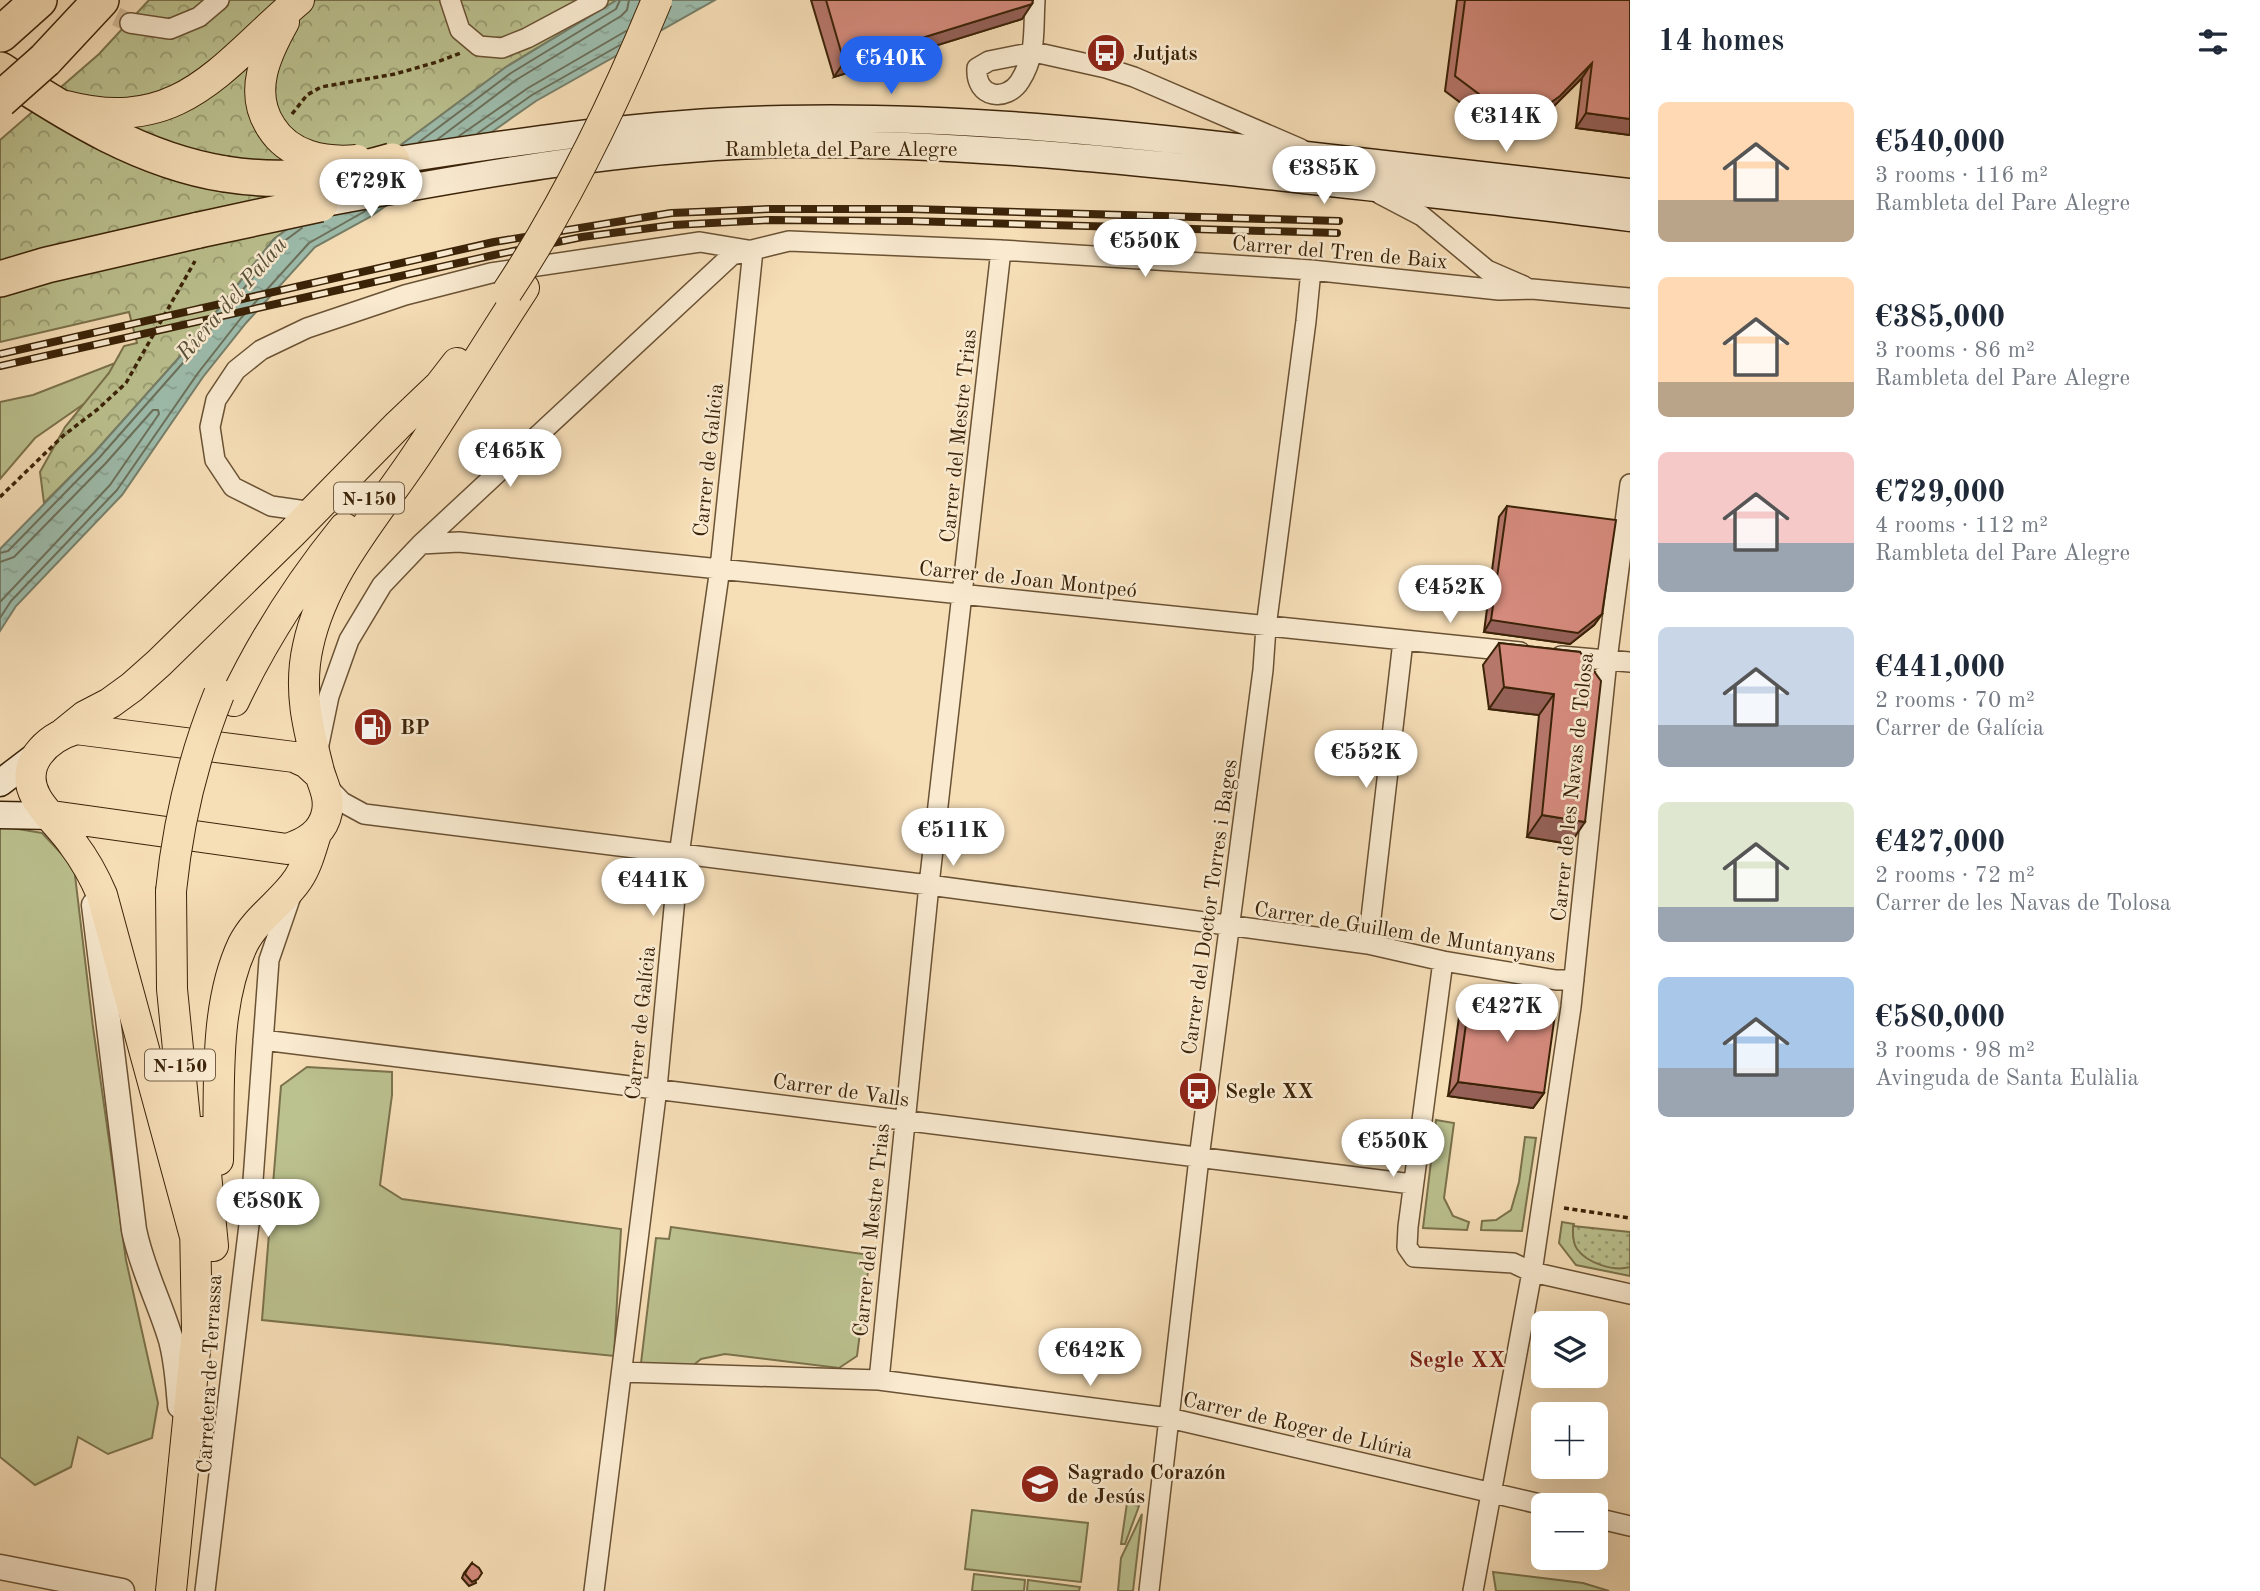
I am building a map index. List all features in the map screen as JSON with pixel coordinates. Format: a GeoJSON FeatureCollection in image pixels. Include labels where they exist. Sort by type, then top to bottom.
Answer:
{"type":"FeatureCollection","features":[{"type":"Feature","properties":{"kind":"highway"},"geometry":{"type":"LineString","coordinates":[[1,35],[30,0]]}},
{"type":"Feature","properties":{"kind":"highway"},"geometry":{"type":"LineString","coordinates":[[1,35],[39,0]]}},
{"type":"Feature","properties":{"kind":"highway"},"geometry":{"type":"LineString","coordinates":[[0,100],[45,60],[101,0]]}},
{"type":"Feature","properties":{"kind":"highway"},"geometry":{"type":"LineString","coordinates":[[0,70],[49,102],[124,143],[186,166],[219,183],[338,175],[392,161]]}},
{"type":"Feature","properties":{"kind":"highway"},"geometry":{"type":"LineString","coordinates":[[0,93],[90,149],[149,174],[219,183],[320,204]]}},
{"type":"Feature","properties":{"kind":"highway"},"geometry":{"type":"LineString","coordinates":[[0,279],[60,262],[197,246],[320,204]]}},
{"type":"Feature","properties":{"kind":"main road"},"geometry":{"type":"LineString","coordinates":[[49,102],[100,113],[124,114],[144,112],[173,103],[217,76],[266,28],[300,0]]}},
{"type":"Feature","properties":{"kind":"main road"},"geometry":{"type":"LineString","coordinates":[[300,0],[285,21],[264,63],[260,79],[263,111],[279,125],[288,145],[314,158],[339,162],[366,159],[392,161]]}},
{"type":"Feature","properties":{"kind":"main road","name":"N-150"},"geometry":{"type":"LineString","coordinates":[[476,360],[588,155],[657,0]]}},
{"type":"Feature","properties":{"kind":"main road","name":"N-150"},"geometry":{"type":"LineString","coordinates":[[440,385],[516,290],[579,195],[676,0]]}},
{"type":"Feature","properties":{"kind":"main road","name":"Rambleta del Pare Alegre"},"geometry":{"type":"LineString","coordinates":[[392,161],[583,133],[685,123],[844,118],[1093,131],[1630,192]]}},
{"type":"Feature","properties":{"kind":"main road","name":"Rambleta del Pare Alegre"},"geometry":{"type":"LineString","coordinates":[[320,204],[531,166],[633,154],[790,144],[949,148],[1079,157],[1630,218]]}},
{"type":"Feature","properties":{"kind":"main road"},"geometry":{"type":"LineString","coordinates":[[215,1269],[221,1036],[230,979],[244,942],[298,879],[327,814],[328,797],[303,697],[308,645],[323,601],[342,563],[419,451],[476,360]]}},
{"type":"Feature","properties":{"kind":"main road","name":"Carretera de Terrassa"},"geometry":{"type":"LineString","coordinates":[[191,1591],[197,1331],[196,1240],[172,989],[180,891],[183,806],[196,755],[226,698],[300,585],[476,360]]}},
{"type":"Feature","properties":{"kind":"main road"},"geometry":{"type":"LineString","coordinates":[[196,1240],[102,895],[89,867],[37,800],[32,787],[33,769],[44,745],[132,687],[159,663],[440,385]]}},
{"type":"Feature","properties":{"kind":"main road","name":"Carretera de Terrassa"},"geometry":{"type":"LineString","coordinates":[[226,698],[242,645],[261,613],[307,549],[440,385]]}},
{"type":"Feature","properties":{"kind":"main road"},"geometry":{"type":"LineString","coordinates":[[64,733],[76,729],[93,730],[294,757],[320,772]]}},
{"type":"Feature","properties":{"kind":"main road"},"geometry":{"type":"LineString","coordinates":[[0,783],[38,754]]}},
{"type":"Feature","properties":{"kind":"main road"},"geometry":{"type":"LineString","coordinates":[[0,815],[52,816],[287,849],[300,845],[316,834]]}},
{"type":"Feature","properties":{"kind":"main road","name":"Carretera de Terrassa"},"geometry":{"type":"LineString","coordinates":[[171,1591],[192,1499],[214,1351],[215,1269],[180,891]]}},
{"type":"Feature","properties":{"kind":"street"},"geometry":{"type":"LineString","coordinates":[[130,23],[170,29],[199,17],[219,0]]}},
{"type":"Feature","properties":{"kind":"street"},"geometry":{"type":"LineString","coordinates":[[450,0],[460,30],[479,46],[502,48],[527,38],[598,0]]}},
{"type":"Feature","properties":{"kind":"street","name":"Rambleta del Pare Alegre"},"geometry":{"type":"LineString","coordinates":[[1035,0],[1034,51],[1134,77],[1316,156]]}},
{"type":"Feature","properties":{"kind":"street","name":"Rambleta del Pare Alegre"},"geometry":{"type":"LineString","coordinates":[[1365,187],[1422,216],[1487,270],[1532,289]]}},
{"type":"Feature","properties":{"kind":"street","name":"Carrer del Tren de Baix"},"geometry":{"type":"LineString","coordinates":[[753,250],[789,241],[1001,250],[1311,270],[1499,290],[1532,289],[1630,298]]}},
{"type":"Feature","properties":{"kind":"street"},"geometry":{"type":"LineString","coordinates":[[313,512],[271,506],[233,487],[215,460],[210,427],[216,400],[236,370],[261,350],[319,324],[405,295],[491,273],[700,242],[753,250]]}},
{"type":"Feature","properties":{"kind":"street"},"geometry":{"type":"LineString","coordinates":[[320,772],[329,696],[349,640],[382,585],[421,544],[732,255],[753,250]]}},
{"type":"Feature","properties":{"kind":"street","name":"Carrer de Galícia"},"geometry":{"type":"LineString","coordinates":[[594,1591],[657,1088],[679,855],[720,568],[753,250]]}},
{"type":"Feature","properties":{"kind":"street","name":"Carrer del Mestre Trias"},"geometry":{"type":"LineString","coordinates":[[879,1380],[929,886],[1001,250]]}},
{"type":"Feature","properties":{"kind":"street","name":"Carrer del Doctor Torres i Bages"},"geometry":{"type":"LineString","coordinates":[[1149,1591],[1199,1158],[1263,670],[1266,627],[1311,270]]}},
{"type":"Feature","properties":{"kind":"street","name":"Carrer de les Navas de Tolosa"},"geometry":{"type":"LineString","coordinates":[[1473,1591],[1532,1272],[1574,980],[1607,660],[1630,484]]}},
{"type":"Feature","properties":{"kind":"street","name":"Carrer de Joan Montpeó"},"geometry":{"type":"LineString","coordinates":[[421,544],[459,542],[1266,627],[1630,662]]}},
{"type":"Feature","properties":{"kind":"street"},"geometry":{"type":"LineString","coordinates":[[1368,944],[1403,641]]}},
{"type":"Feature","properties":{"kind":"street","name":"Carrer de Guillem de Muntanyans"},"geometry":{"type":"LineString","coordinates":[[320,772],[342,802],[363,814],[1368,944],[1443,961],[1556,980],[1574,980]]}},
{"type":"Feature","properties":{"kind":"street"},"geometry":{"type":"LineString","coordinates":[[89,867],[134,1230],[171,1340],[177,1367],[179,1450],[172,1528],[159,1591]]}},
{"type":"Feature","properties":{"kind":"street"},"geometry":{"type":"LineString","coordinates":[[205,1591],[251,1208],[269,960],[298,879]]}},
{"type":"Feature","properties":{"kind":"street"},"geometry":{"type":"LineString","coordinates":[[1443,961],[1412,1184],[1407,1247],[1414,1257],[1513,1263],[1532,1272],[1630,1294]]}},
{"type":"Feature","properties":{"kind":"street","name":"Carrer de Valls"},"geometry":{"type":"LineString","coordinates":[[263,1040],[1412,1184]]}},
{"type":"Feature","properties":{"kind":"street","name":"Carrer de Roger de Llúria"},"geometry":{"type":"LineString","coordinates":[[622,1373],[879,1380],[1168,1418],[1531,1502]]}},
{"type":"Feature","properties":{"kind":"street"},"geometry":{"type":"LineString","coordinates":[[1608,1521],[1630,1526]]}},
{"type":"Feature","properties":{"kind":"street"},"geometry":{"type":"LineString","coordinates":[[0,1567],[122,1591]]}},
{"type":"Feature","properties":{"kind":"path"},"geometry":{"type":"LineString","coordinates":[[279,125],[307,95],[321,87],[395,74],[479,46]]}},
{"type":"Feature","properties":{"kind":"path"},"geometry":{"type":"LineString","coordinates":[[0,497],[64,435],[126,383],[197,246]]}},
{"type":"Feature","properties":{"kind":"path"},"geometry":{"type":"LineString","coordinates":[[1564,1208],[1630,1218]]}},
{"type":"Feature","properties":{"kind":"green space"},"geometry":{"type":"Polygon","coordinates":[[[149,0],[617,0],[506,67],[274,239],[184,352],[94,453],[44,503],[40,472],[65,427],[109,373],[124,346],[137,343],[129,312],[0,342],[0,140],[99,54],[149,0]]]}},
{"type":"Feature","properties":{"kind":"green space"},"geometry":{"type":"Polygon","coordinates":[[[128,358],[101,392],[35,438],[0,479],[0,402],[33,395],[128,358]]]}},
{"type":"Feature","properties":{"kind":"green space"},"geometry":{"type":"Polygon","coordinates":[[[0,826],[42,833],[74,867],[93,1027],[126,1260],[158,1403],[152,1438],[108,1454],[78,1437],[71,1467],[35,1485],[0,1457],[0,826]]]}},
{"type":"Feature","properties":{"kind":"green space"},"geometry":{"type":"Polygon","coordinates":[[[307,1067],[392,1072],[392,1095],[380,1185],[402,1199],[621,1229],[614,1356],[262,1320],[281,1086],[307,1067]]]}},
{"type":"Feature","properties":{"kind":"green space"},"geometry":{"type":"Polygon","coordinates":[[[1436,1120],[1454,1123],[1444,1198],[1453,1216],[1469,1222],[1467,1230],[1423,1228],[1436,1120]]]}},
{"type":"Feature","properties":{"kind":"green space"},"geometry":{"type":"Polygon","coordinates":[[[1525,1137],[1536,1138],[1522,1231],[1481,1230],[1482,1221],[1496,1220],[1511,1210],[1519,1182],[1525,1137]]]}},
{"type":"Feature","properties":{"kind":"green space"},"geometry":{"type":"Polygon","coordinates":[[[1562,1222],[1574,1224],[1576,1247],[1585,1255],[1630,1267],[1630,1276],[1576,1265],[1559,1243],[1562,1222]]]}},
{"type":"Feature","properties":{"kind":"green space"},"geometry":{"type":"Polygon","coordinates":[[[1573,1226],[1630,1232],[1630,1267],[1609,1267],[1581,1254],[1575,1246],[1573,1226]]]}},
{"type":"Feature","properties":{"kind":"green space"},"geometry":{"type":"Polygon","coordinates":[[[671,1227],[870,1255],[857,1356],[839,1368],[725,1354],[701,1359],[690,1368],[641,1363],[656,1238],[669,1239],[671,1227]]]}},
{"type":"Feature","properties":{"kind":"green space"},"geometry":{"type":"Polygon","coordinates":[[[1127,1503],[1139,1506],[1125,1544],[1121,1544],[1127,1503]]]}},
{"type":"Feature","properties":{"kind":"green space"},"geometry":{"type":"Polygon","coordinates":[[[972,1510],[1088,1523],[1081,1582],[965,1569],[972,1510]]]}},
{"type":"Feature","properties":{"kind":"green space"},"geometry":{"type":"Polygon","coordinates":[[[1142,1514],[1133,1591],[1118,1591],[1121,1558],[1142,1514]]]}},
{"type":"Feature","properties":{"kind":"green space"},"geometry":{"type":"Polygon","coordinates":[[[1493,1572],[1583,1583],[1609,1591],[1496,1591],[1493,1572]]]}},
{"type":"Feature","properties":{"kind":"green space"},"geometry":{"type":"Polygon","coordinates":[[[974,1574],[1025,1580],[1024,1591],[972,1591],[974,1574]]]}},
{"type":"Feature","properties":{"kind":"green space"},"geometry":{"type":"Polygon","coordinates":[[[1028,1580],[1080,1587],[1079,1591],[1027,1591],[1028,1580]]]}},
{"type":"Feature","properties":{"kind":"water","name":"Riera del Palau"},"geometry":{"type":"Polygon","coordinates":[[[617,0],[715,0],[536,101],[370,217],[315,247],[246,323],[203,377],[122,495],[16,606],[0,631],[0,549],[94,453],[184,352],[274,239],[506,67],[617,0]]]}},
{"type":"Feature","properties":{"kind":"building"},"geometry":{"type":"Polygon","coordinates":[[[826,0],[1033,0],[1032,4],[844,62],[826,0]]]}},
{"type":"Feature","properties":{"kind":"building"},"geometry":{"type":"Polygon","coordinates":[[[1465,0],[1630,0],[1630,119],[1586,113],[1592,63],[1560,96],[1546,106],[1524,111],[1511,110],[1487,100],[1455,76],[1465,0]]]}},
{"type":"Feature","properties":{"kind":"building"},"geometry":{"type":"Polygon","coordinates":[[[1507,506],[1616,520],[1602,614],[1578,633],[1491,620],[1507,506]]]}},
{"type":"Feature","properties":{"kind":"building"},"geometry":{"type":"Polygon","coordinates":[[[1499,643],[1580,652],[1601,681],[1585,822],[1542,815],[1554,694],[1504,687],[1499,643]]]}},
{"type":"Feature","properties":{"kind":"building"},"geometry":{"type":"Polygon","coordinates":[[[1470,995],[1556,1007],[1544,1093],[1458,1082],[1470,995]]]}},
{"type":"Feature","properties":{"kind":"building"},"geometry":{"type":"Polygon","coordinates":[[[472,1563],[482,1573],[472,1582],[465,1574],[472,1563]]]}},
{"type":"Feature","properties":{"kind":"tunnel"},"geometry":{"type":"LineString","coordinates":[[90,4],[130,23]]}},
{"type":"Feature","properties":{"kind":"railway"},"geometry":{"type":"LineString","coordinates":[[0,354],[494,242],[671,213],[769,209],[910,209],[1339,221]]}},
{"type":"Feature","properties":{"kind":"railway"},"geometry":{"type":"LineString","coordinates":[[0,366],[494,255],[582,237],[673,225],[768,220],[909,221],[1337,233]]}},
{"type":"Feature","properties":{"kind":"place","name":"Jutjats"},"geometry":{"type":"Point","coordinates":[1106,53]}},
{"type":"Feature","properties":{"kind":"place","name":"BP"},"geometry":{"type":"Point","coordinates":[373,727]}},
{"type":"Feature","properties":{"kind":"place","name":"Segle XX"},"geometry":{"type":"Point","coordinates":[1198,1091]}},
{"type":"Feature","properties":{"kind":"place","name":"Sagrado Corazón de Jesús"},"geometry":{"type":"Point","coordinates":[1040,1484]}},
{"type":"Feature","properties":{"kind":"district","name":"Segle XX"},"geometry":{"type":"Point","coordinates":[1457,1359]}}]}
